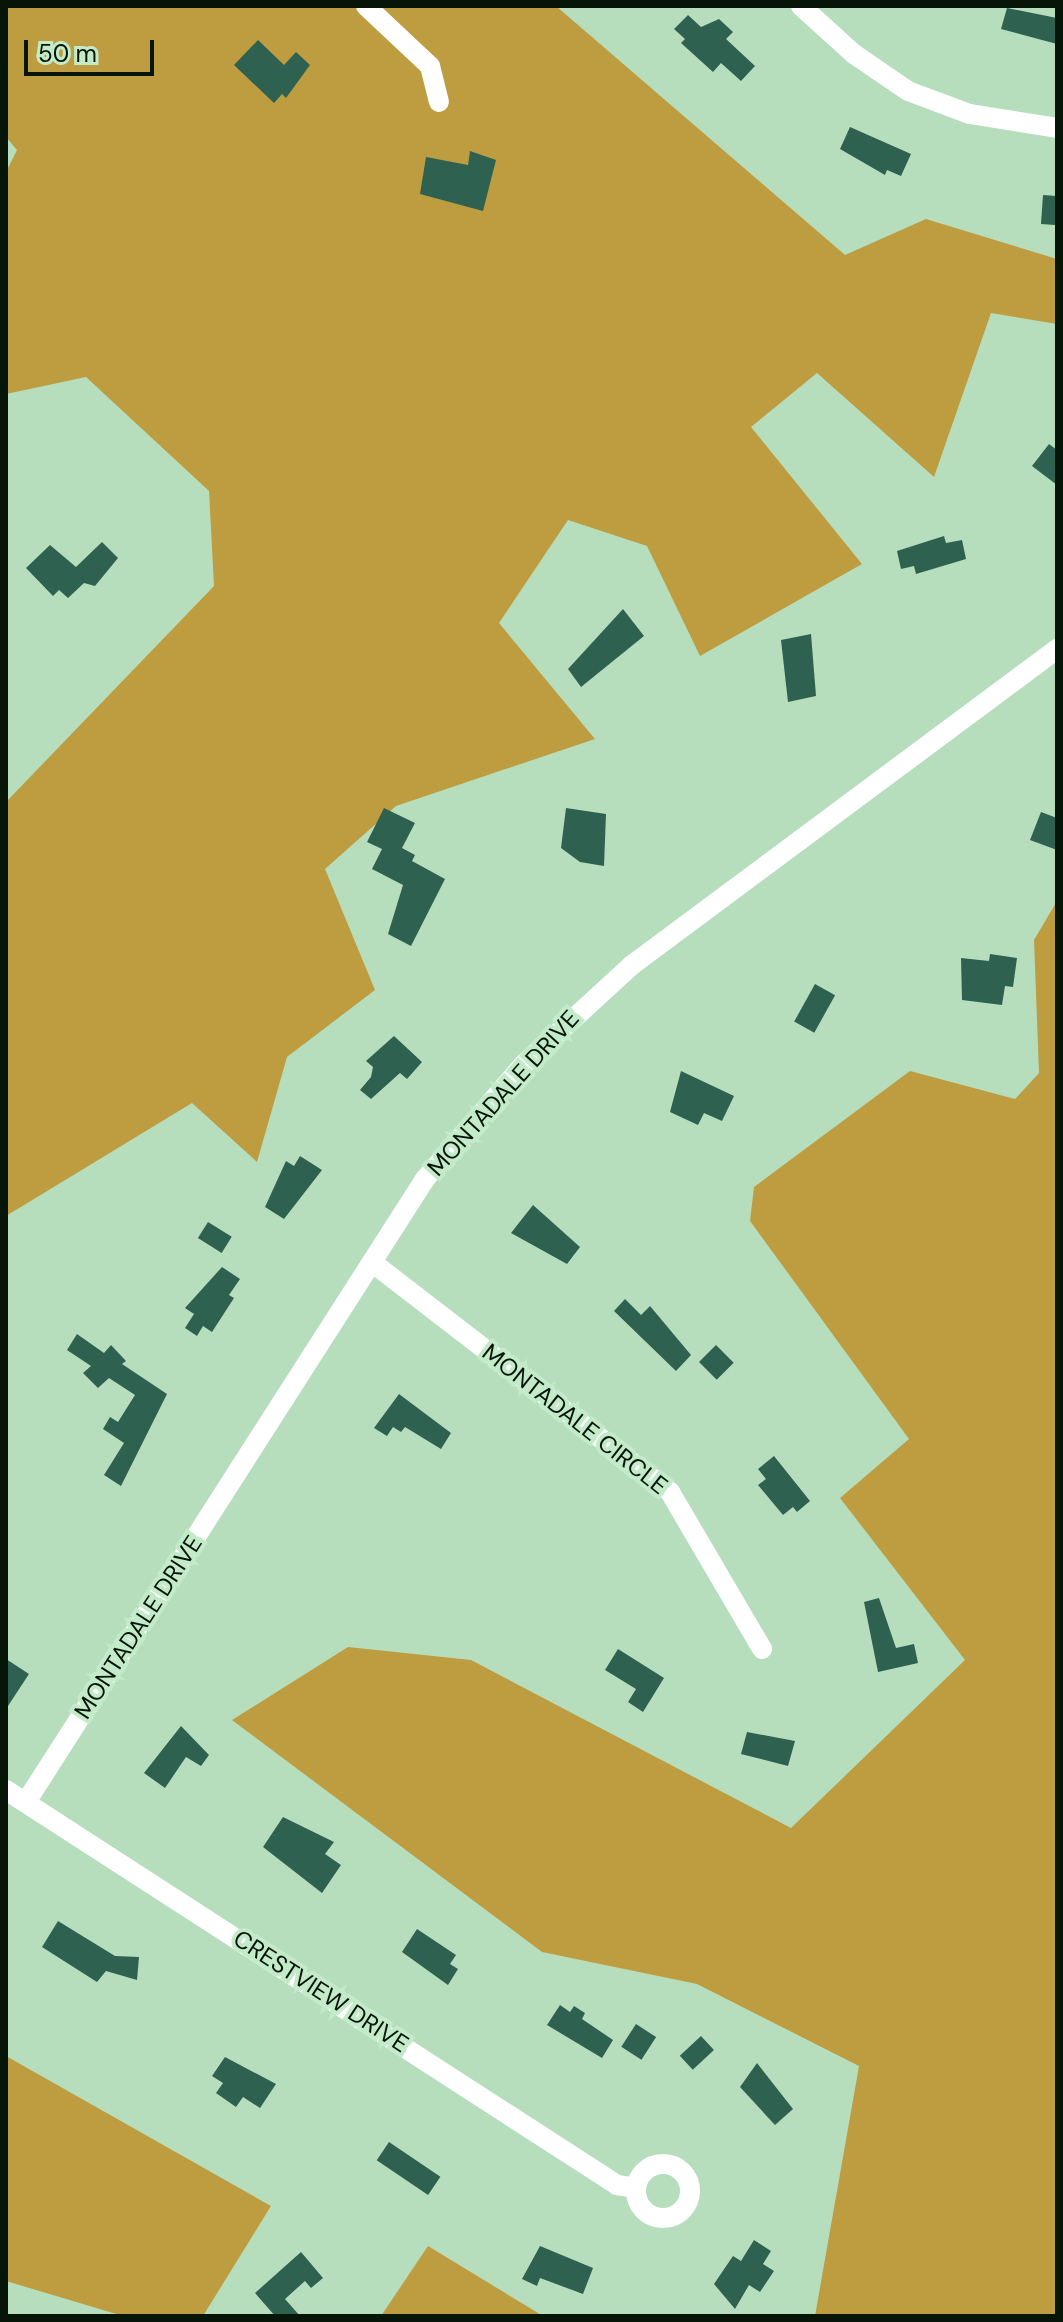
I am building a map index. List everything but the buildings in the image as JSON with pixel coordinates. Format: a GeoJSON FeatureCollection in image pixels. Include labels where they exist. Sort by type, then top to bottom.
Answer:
{"type":"FeatureCollection","features":[{"type":"Feature","properties":{"kind":"street"},"geometry":{"type":"LineString","coordinates":[[366,6],[430,66],[439,102]]}},
{"type":"Feature","properties":{"kind":"street"},"geometry":{"type":"LineString","coordinates":[[801,6],[854,54],[908,91],[970,114],[1057,128]]}},
{"type":"Feature","properties":{"kind":"street","name":"MONTADALE DRIVE"},"geometry":{"type":"LineString","coordinates":[[26,1802],[449,1148],[576,1011],[1057,649]]}},
{"type":"Feature","properties":{"kind":"street","name":"MONTADALE CIRCLE"},"geometry":{"type":"LineString","coordinates":[[373,1263],[670,1492],[762,1649]]}},
{"type":"Feature","properties":{"kind":"street","name":"CRESTVIEW DRIVE"},"geometry":{"type":"LineString","coordinates":[[6,1790],[617,2185],[636,2188]]}},
{"type":"Feature","properties":{"kind":"shaded area"},"geometry":{"type":"Polygon","coordinates":[[[6,6],[556,6],[845,255],[926,219],[1057,259],[1057,324],[991,313],[934,477],[817,373],[751,427],[862,564],[700,656],[647,546],[568,520],[499,623],[595,739],[396,806],[325,869],[375,990],[287,1057],[257,1162],[192,1103],[6,1216],[6,802],[214,586],[209,491],[86,377],[6,394],[6,172],[17,150],[6,137],[6,6]]]}},
{"type":"Feature","properties":{"kind":"shaded area"},"geometry":{"type":"Polygon","coordinates":[[[1057,901],[1057,2316],[815,2316],[859,2066],[697,1984],[542,1952],[232,1720],[348,1647],[471,1660],[791,1828],[965,1660],[840,1498],[909,1439],[750,1221],[754,1187],[910,1071],[1015,1099],[1039,1073],[1034,940],[1057,901]]]}},
{"type":"Feature","properties":{"kind":"shaded area"},"geometry":{"type":"Polygon","coordinates":[[[6,2056],[271,2206],[203,2316],[123,2316],[6,2281],[6,2056]]]}},
{"type":"Feature","properties":{"kind":"shaded area"},"geometry":{"type":"Polygon","coordinates":[[[428,2246],[543,2316],[381,2316],[428,2246]]]}}]}
